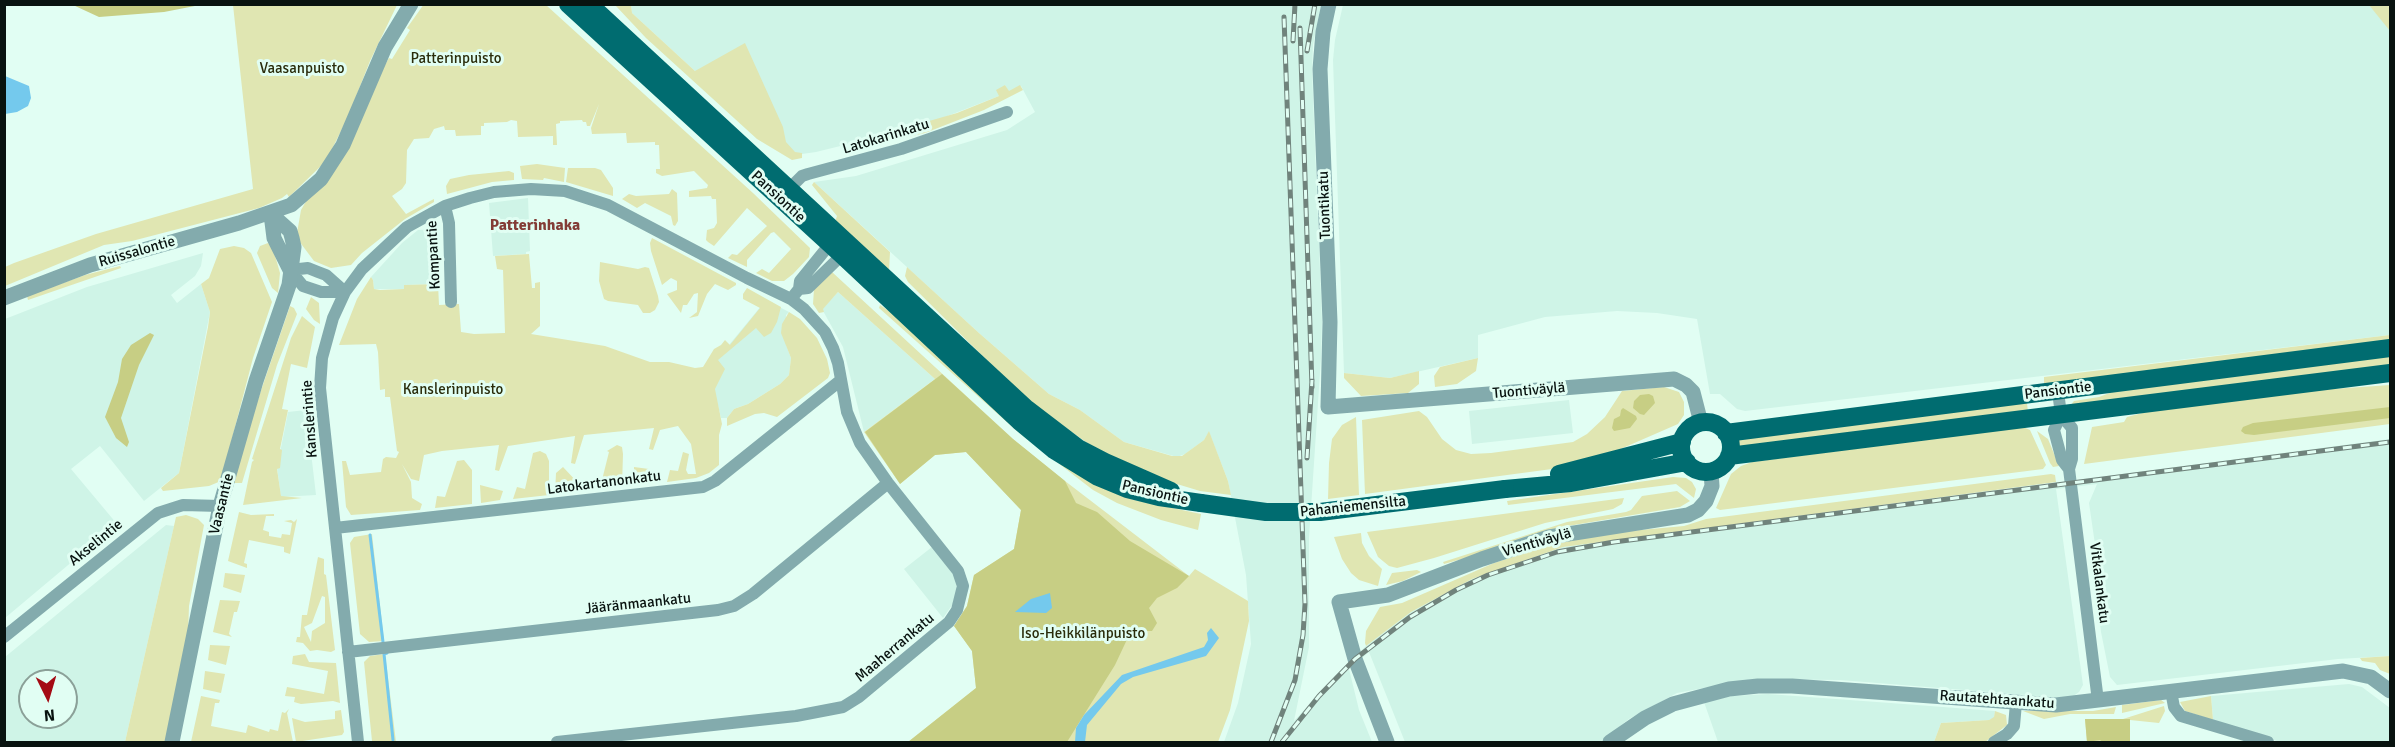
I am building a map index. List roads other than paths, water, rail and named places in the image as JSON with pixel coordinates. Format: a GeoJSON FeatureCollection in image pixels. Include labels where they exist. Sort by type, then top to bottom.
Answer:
{"type":"FeatureCollection","features":[{"type":"Feature","properties":{"kind":"main road","name":"Pansiontie"},"geometry":{"type":"LineString","coordinates":[[568,4],[784,194]]}},
{"type":"Feature","properties":{"kind":"main road","name":"Pansiontie"},"geometry":{"type":"LineString","coordinates":[[589,4],[1019,421],[1054,450],[1098,477],[1127,489],[1159,497],[1201,503]]}},
{"type":"Feature","properties":{"kind":"main road","name":"Pansiontie"},"geometry":{"type":"LineString","coordinates":[[1726,433],[2391,348]]}},
{"type":"Feature","properties":{"kind":"main road","name":"Pansiontie"},"geometry":{"type":"LineString","coordinates":[[1729,456],[2391,373]]}},
{"type":"Feature","properties":{"kind":"main road"},"geometry":{"type":"LineString","coordinates":[[1701,423],[1712,424],[1726,433],[1731,445],[1729,456],[1722,467],[1711,472],[1697,470],[1683,456],[1682,442],[1689,430],[1701,423]]}},
{"type":"Feature","properties":{"kind":"main road"},"geometry":{"type":"LineString","coordinates":[[1505,489],[1682,442]]}},
{"type":"Feature","properties":{"kind":"main road"},"geometry":{"type":"LineString","coordinates":[[1505,489],[1570,483],[1687,462]]}},
{"type":"Feature","properties":{"kind":"main road","name":"Pahaniemensilta"},"geometry":{"type":"LineString","coordinates":[[1201,503],[1266,512],[1320,512],[1505,489]]}},
{"type":"Feature","properties":{"kind":"street","name":"Tuontikatu"},"geometry":{"type":"LineString","coordinates":[[1328,407],[1330,328],[1320,69],[1323,32],[1329,4]]}},
{"type":"Feature","properties":{"kind":"street"},"geometry":{"type":"LineString","coordinates":[[271,214],[291,205],[321,179],[331,165],[343,145],[385,47],[412,6]]}},
{"type":"Feature","properties":{"kind":"street","name":"Latokarinkatu"},"geometry":{"type":"LineString","coordinates":[[784,194],[801,176],[901,149],[1007,112]]}},
{"type":"Feature","properties":{"kind":"street","name":"Kanslerintie"},"geometry":{"type":"LineString","coordinates":[[358,742],[322,407],[321,373],[333,318],[345,292],[365,266],[407,227],[445,207],[484,194],[519,189],[555,190],[587,197],[624,212],[747,279],[791,299]]}},
{"type":"Feature","properties":{"kind":"street","name":"Kompantie"},"geometry":{"type":"LineString","coordinates":[[445,207],[448,223],[451,302]]}},
{"type":"Feature","properties":{"kind":"street","name":"Vaasantie"},"geometry":{"type":"LineString","coordinates":[[172,742],[220,506],[256,381],[289,285],[294,247],[290,231],[271,214]]}},
{"type":"Feature","properties":{"kind":"street","name":"Ruissalontie"},"geometry":{"type":"LineString","coordinates":[[4,298],[90,265],[271,214]]}},
{"type":"Feature","properties":{"kind":"street"},"geometry":{"type":"LineString","coordinates":[[791,299],[799,289],[800,281],[839,247]]}},
{"type":"Feature","properties":{"kind":"street"},"geometry":{"type":"LineString","coordinates":[[290,270],[308,268],[326,275],[345,292]]}},
{"type":"Feature","properties":{"kind":"street"},"geometry":{"type":"LineString","coordinates":[[290,270],[303,286],[321,292],[345,292]]}},
{"type":"Feature","properties":{"kind":"street","name":"Maaherrankatu"},"geometry":{"type":"LineString","coordinates":[[557,742],[796,716],[836,709],[860,697],[949,622],[957,610],[962,589],[958,571],[888,483],[860,443],[852,428],[838,363],[825,333],[813,317],[791,299]]}},
{"type":"Feature","properties":{"kind":"street","name":"Tuontiväylä"},"geometry":{"type":"LineString","coordinates":[[1328,407],[1674,379],[1686,385],[1693,392],[1701,423]]}},
{"type":"Feature","properties":{"kind":"street","name":"Latokartanonkatu"},"geometry":{"type":"LineString","coordinates":[[335,528],[703,487],[715,481],[841,380]]}},
{"type":"Feature","properties":{"kind":"street","name":"Vitkalankatu"},"geometry":{"type":"LineString","coordinates":[[2058,391],[2061,414],[2054,430],[2062,460],[2069,469],[2098,701]]}},
{"type":"Feature","properties":{"kind":"street","name":"Vientiväylä"},"geometry":{"type":"LineString","coordinates":[[1387,742],[1355,659],[1340,602],[1388,595],[1482,559],[1549,537],[1688,515],[1698,510],[1707,501],[1712,486],[1711,472]]}},
{"type":"Feature","properties":{"kind":"street","name":"Jääränmaankatu"},"geometry":{"type":"LineString","coordinates":[[348,652],[718,610],[734,606],[753,594],[888,483]]}},
{"type":"Feature","properties":{"kind":"street","name":"Akselintie"},"geometry":{"type":"LineString","coordinates":[[4,637],[158,513],[183,505],[220,506]]}},
{"type":"Feature","properties":{"kind":"street","name":"Rautatehtaankatu"},"geometry":{"type":"LineString","coordinates":[[1610,742],[1645,718],[1672,704],[1729,689],[1758,686],[1792,686],[2056,705],[2343,671],[2371,677],[2391,691]]}},
{"type":"Feature","properties":{"kind":"street"},"geometry":{"type":"LineString","coordinates":[[2171,691],[2174,707],[2181,716],[2268,742]]}},
{"type":"Feature","properties":{"kind":"street"},"geometry":{"type":"LineString","coordinates":[[1994,742],[2007,734],[2014,726],[2016,703]]}},
{"type":"Feature","properties":{"kind":"water"},"geometry":{"type":"Polygon","coordinates":[[[5,76],[29,86],[31,98],[28,106],[17,112],[5,114],[5,76]]]}},
{"type":"Feature","properties":{"kind":"water"},"geometry":{"type":"Polygon","coordinates":[[[1050,593],[1052,608],[1046,613],[1015,612],[1031,599],[1050,593]]]}},
{"type":"Feature","properties":{"kind":"water"},"geometry":{"type":"Polygon","coordinates":[[[1211,628],[1219,638],[1206,656],[1133,677],[1121,684],[1087,725],[1085,742],[1075,742],[1076,728],[1084,715],[1122,675],[1204,647],[1208,640],[1207,633],[1211,628]]]}},
{"type":"Feature","properties":{"kind":"waterway"},"geometry":{"type":"LineString","coordinates":[[370,535],[383,642]]}},
{"type":"Feature","properties":{"kind":"waterway"},"geometry":{"type":"LineString","coordinates":[[387,653],[384,654],[393,740]]}},
{"type":"Feature","properties":{"kind":"railway"},"geometry":{"type":"LineString","coordinates":[[1293,41],[1295,4]]}},
{"type":"Feature","properties":{"kind":"railway"},"geometry":{"type":"LineString","coordinates":[[1307,51],[1315,4]]}},
{"type":"Feature","properties":{"kind":"railway"},"geometry":{"type":"LineString","coordinates":[[1271,742],[1295,680],[1303,635],[1305,604],[1284,17]]}},
{"type":"Feature","properties":{"kind":"railway"},"geometry":{"type":"LineString","coordinates":[[1300,28],[1312,387]]}},
{"type":"Feature","properties":{"kind":"railway"},"geometry":{"type":"LineString","coordinates":[[1307,458],[1312,380]]}},
{"type":"Feature","properties":{"kind":"railway"},"geometry":{"type":"LineString","coordinates":[[1282,742],[1319,696],[1355,659],[1410,617],[1456,590],[1488,575],[1557,552],[1614,542],[2390,442]]}},
{"type":"Feature","properties":{"kind":"district","name":"Patterinhaka"},"geometry":{"type":"Point","coordinates":[535,226]}},
{"type":"Feature","properties":{"kind":"park label","name":"Patterinpuisto"},"geometry":{"type":"Point","coordinates":[456,59]}},
{"type":"Feature","properties":{"kind":"park label","name":"Vaasanpuisto"},"geometry":{"type":"Point","coordinates":[302,69]}},
{"type":"Feature","properties":{"kind":"park label","name":"Kanslerinpuisto"},"geometry":{"type":"Point","coordinates":[453,390]}},
{"type":"Feature","properties":{"kind":"park label","name":"Iso-Heikkilänpuisto"},"geometry":{"type":"Point","coordinates":[1083,634]}}]}
